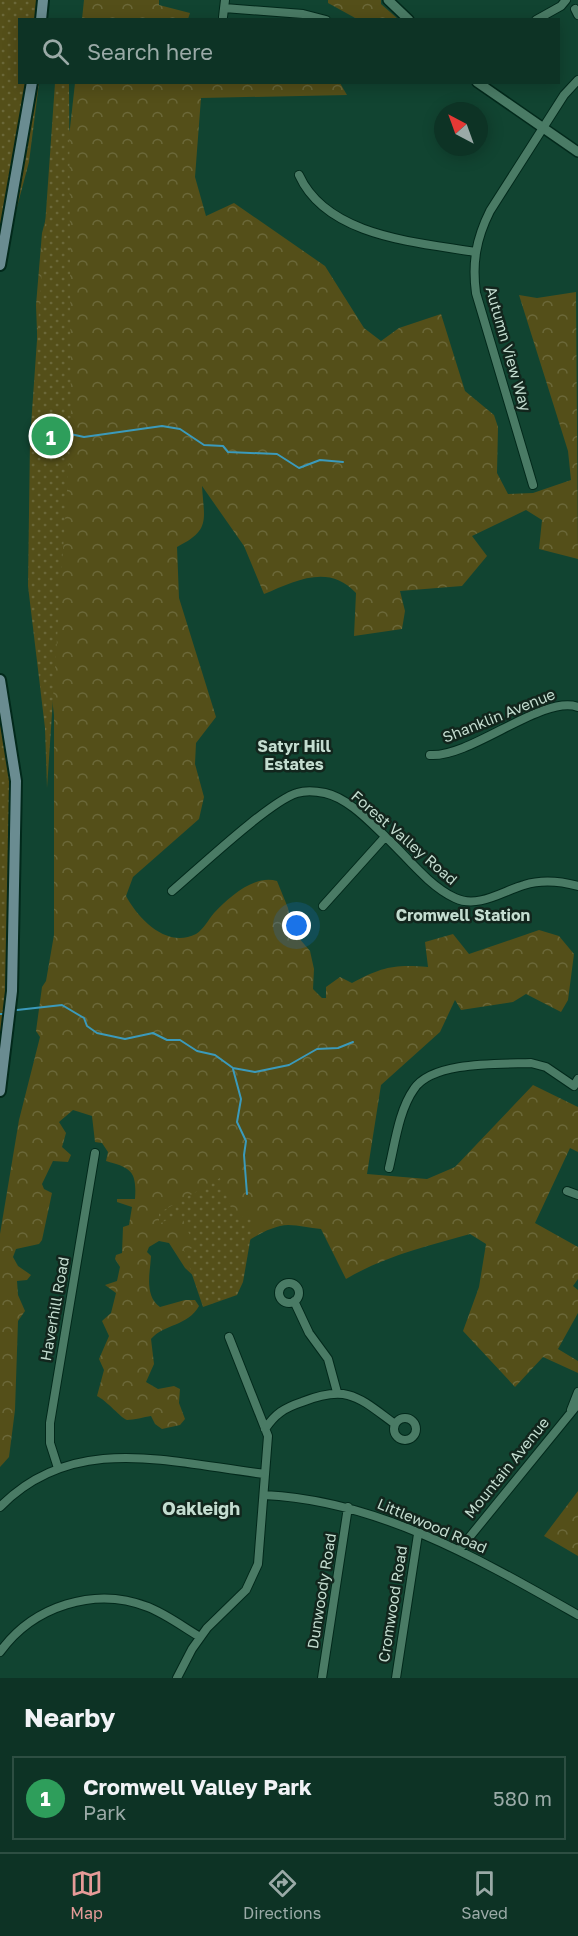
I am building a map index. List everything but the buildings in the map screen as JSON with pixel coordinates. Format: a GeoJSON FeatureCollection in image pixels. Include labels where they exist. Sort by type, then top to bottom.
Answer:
{"type":"FeatureCollection","features":[{"type":"Feature","properties":{"kind":"main road"},"geometry":{"type":"LineString","coordinates":[[41,18],[43,0]]}},
{"type":"Feature","properties":{"kind":"main road"},"geometry":{"type":"LineString","coordinates":[[0,265],[32,84]]}},
{"type":"Feature","properties":{"kind":"main road"},"geometry":{"type":"LineString","coordinates":[[0,680],[16,781],[12,991],[0,1091]]}},
{"type":"Feature","properties":{"kind":"street"},"geometry":{"type":"LineString","coordinates":[[388,0],[407,18]]}},
{"type":"Feature","properties":{"kind":"street"},"geometry":{"type":"LineString","coordinates":[[540,18],[561,6],[566,0]]}},
{"type":"Feature","properties":{"kind":"street"},"geometry":{"type":"LineString","coordinates":[[223,17],[224,4],[318,18]]}},
{"type":"Feature","properties":{"kind":"street","name":"Autumn View Way"},"geometry":{"type":"LineString","coordinates":[[533,485],[476,293],[473,273],[475,252],[480,230],[490,211],[578,80]]}},
{"type":"Feature","properties":{"kind":"street"},"geometry":{"type":"LineString","coordinates":[[480,84],[578,152]]}},
{"type":"Feature","properties":{"kind":"street"},"geometry":{"type":"LineString","coordinates":[[299,175],[304,185],[318,199],[347,222],[366,231],[475,252]]}},
{"type":"Feature","properties":{"kind":"street","name":"Shanklin Avenue"},"geometry":{"type":"LineString","coordinates":[[430,755],[468,745],[557,705],[578,707]]}},
{"type":"Feature","properties":{"kind":"street","name":"Forest Valley Road"},"geometry":{"type":"LineString","coordinates":[[172,891],[278,803],[298,793],[317,792],[337,798],[385,837],[441,889],[456,899],[466,902],[485,900],[540,881],[552,880],[578,886]]}},
{"type":"Feature","properties":{"kind":"street"},"geometry":{"type":"LineString","coordinates":[[323,906],[385,837]]}},
{"type":"Feature","properties":{"kind":"street"},"geometry":{"type":"LineString","coordinates":[[389,1167],[410,1095],[419,1082],[436,1071],[531,1063],[546,1067],[574,1086],[578,1079]]}},
{"type":"Feature","properties":{"kind":"street","name":"Haverhill Road"},"geometry":{"type":"LineString","coordinates":[[58,1468],[50,1443],[50,1424],[95,1153]]}},
{"type":"Feature","properties":{"kind":"street"},"geometry":{"type":"LineString","coordinates":[[567,1191],[578,1195]]}},
{"type":"Feature","properties":{"kind":"street"},"geometry":{"type":"LineString","coordinates":[[294,1301],[309,1333],[328,1359],[337,1392]]}},
{"type":"Feature","properties":{"kind":"street"},"geometry":{"type":"LineString","coordinates":[[177,1678],[200,1637],[241,1597],[253,1579],[258,1564],[268,1436],[229,1337]]}},
{"type":"Feature","properties":{"kind":"street"},"geometry":{"type":"LineString","coordinates":[[265,1429],[280,1410],[320,1394],[337,1392],[363,1401],[395,1424]]}},
{"type":"Feature","properties":{"kind":"street"},"geometry":{"type":"LineString","coordinates":[[570,1411],[578,1392]]}},
{"type":"Feature","properties":{"kind":"street","name":"Mountain Avenue"},"geometry":{"type":"LineString","coordinates":[[459,1550],[578,1404]]}},
{"type":"Feature","properties":{"kind":"street"},"geometry":{"type":"LineString","coordinates":[[0,1507],[26,1484],[58,1468],[94,1459],[125,1457],[265,1474]]}},
{"type":"Feature","properties":{"kind":"street","name":"Littlewood Road"},"geometry":{"type":"LineString","coordinates":[[264,1495],[297,1496],[348,1508],[418,1534],[497,1568],[578,1615]]}},
{"type":"Feature","properties":{"kind":"street","name":"Dunwoody Road"},"geometry":{"type":"LineString","coordinates":[[322,1678],[348,1508]]}},
{"type":"Feature","properties":{"kind":"street","name":"Cromwood Road"},"geometry":{"type":"LineString","coordinates":[[396,1678],[418,1534]]}},
{"type":"Feature","properties":{"kind":"street"},"geometry":{"type":"LineString","coordinates":[[0,1652],[21,1629],[39,1616],[63,1606],[97,1598],[147,1607],[200,1637]]}},
{"type":"Feature","properties":{"kind":"green space"},"geometry":{"type":"Polygon","coordinates":[[[0,0],[47,0],[46,18],[18,18],[18,84],[39,84],[29,162],[0,271],[0,0]]]}},
{"type":"Feature","properties":{"kind":"green space"},"geometry":{"type":"Polygon","coordinates":[[[84,0],[159,0],[159,5],[190,13],[188,18],[82,18],[84,0]]]}},
{"type":"Feature","properties":{"kind":"green space"},"geometry":{"type":"Polygon","coordinates":[[[328,0],[381,0],[381,4],[397,18],[355,18],[328,3],[328,0]]]}},
{"type":"Feature","properties":{"kind":"green space"},"geometry":{"type":"Polygon","coordinates":[[[55,84],[69,84],[71,431],[47,788],[45,728],[28,586],[30,440],[55,84]]]}},
{"type":"Feature","properties":{"kind":"green space"},"geometry":{"type":"Polygon","coordinates":[[[75,84],[341,84],[347,95],[201,98],[195,177],[206,216],[234,203],[325,266],[364,328],[381,341],[399,328],[441,314],[465,391],[494,415],[498,427],[497,473],[508,494],[533,493],[571,480],[568,451],[519,295],[537,298],[576,292],[578,559],[539,549],[542,520],[526,510],[472,536],[487,556],[462,586],[400,591],[405,611],[402,629],[354,636],[356,593],[346,584],[335,579],[312,577],[264,594],[244,546],[202,486],[203,523],[196,535],[177,547],[179,598],[216,717],[196,743],[195,764],[204,797],[199,819],[133,877],[126,896],[131,905],[154,929],[174,937],[185,938],[199,932],[220,907],[243,888],[260,881],[277,881],[288,908],[292,930],[310,951],[314,969],[313,989],[322,998],[326,998],[326,987],[340,977],[352,983],[388,968],[428,967],[425,942],[453,934],[469,954],[539,930],[559,936],[574,954],[568,1000],[561,1012],[526,994],[513,1002],[461,1010],[455,1000],[440,1032],[381,1085],[367,1174],[427,1179],[455,1167],[533,1085],[578,1107],[578,1152],[570,1148],[535,1223],[578,1247],[578,1279],[573,1286],[578,1290],[578,1313],[558,1349],[578,1361],[578,1373],[543,1357],[515,1387],[463,1331],[479,1287],[486,1244],[470,1234],[391,1258],[346,1279],[321,1229],[288,1225],[265,1231],[253,1238],[197,1279],[185,1268],[169,1243],[159,1241],[149,1247],[147,1252],[151,1256],[149,1284],[155,1302],[160,1307],[185,1300],[195,1300],[199,1306],[189,1317],[162,1330],[151,1339],[154,1364],[146,1382],[158,1389],[174,1386],[180,1389],[179,1403],[185,1419],[180,1425],[162,1429],[155,1424],[151,1416],[125,1419],[97,1396],[104,1370],[99,1359],[109,1336],[102,1321],[111,1313],[116,1293],[105,1285],[117,1281],[120,1267],[115,1259],[116,1255],[122,1253],[123,1227],[129,1225],[132,1207],[117,1202],[117,1199],[135,1199],[135,1182],[131,1172],[127,1169],[106,1161],[108,1152],[102,1143],[95,1142],[92,1116],[73,1110],[59,1122],[66,1133],[62,1147],[71,1155],[68,1162],[53,1161],[42,1184],[44,1189],[52,1193],[42,1240],[39,1244],[16,1249],[13,1257],[18,1266],[31,1275],[27,1280],[17,1281],[18,1295],[25,1311],[18,1321],[15,1410],[9,1457],[0,1467],[0,1234],[19,1120],[40,1037],[36,1031],[42,987],[46,981],[54,935],[54,715],[34,544],[40,412],[36,305],[42,233],[70,128],[75,84]]]}},
{"type":"Feature","properties":{"kind":"green space"},"geometry":{"type":"Polygon","coordinates":[[[0,701],[12,772],[8,1003],[0,1062],[0,701]]]}},
{"type":"Feature","properties":{"kind":"green space"},"geometry":{"type":"Polygon","coordinates":[[[220,1178],[234,1216],[254,1218],[243,1282],[237,1295],[203,1307],[184,1251],[195,1247],[180,1213],[159,1224],[159,1213],[220,1178]]]}},
{"type":"Feature","properties":{"kind":"green space"},"geometry":{"type":"Polygon","coordinates":[[[578,1491],[578,1556],[544,1536],[578,1491]]]}},
{"type":"Feature","properties":{"kind":"waterway"},"geometry":{"type":"LineString","coordinates":[[32,433],[61,432],[84,437],[162,426],[180,429],[204,445],[223,446],[228,452],[277,454],[299,468],[320,460],[343,462]]}},
{"type":"Feature","properties":{"kind":"waterway"},"geometry":{"type":"LineString","coordinates":[[17,1010],[62,1005],[84,1018],[87,1026],[97,1033],[125,1039],[153,1033],[167,1040],[180,1040],[197,1051],[215,1055],[233,1068],[255,1072],[289,1065],[317,1049],[338,1048],[353,1042]]}},
{"type":"Feature","properties":{"kind":"waterway"},"geometry":{"type":"LineString","coordinates":[[233,1069],[241,1099],[237,1122],[246,1141],[244,1155],[247,1194]]}},
{"type":"Feature","properties":{"kind":"place","name":"Cromwell Valley Park"},"geometry":{"type":"Point","coordinates":[51,436]}},
{"type":"Feature","properties":{"kind":"district","name":"Satyr Hill Estates"},"geometry":{"type":"Point","coordinates":[294,755]}},
{"type":"Feature","properties":{"kind":"district","name":"Cromwell Station"},"geometry":{"type":"Point","coordinates":[463,915]}},
{"type":"Feature","properties":{"kind":"district","name":"Oakleigh"},"geometry":{"type":"Point","coordinates":[201,1509]}}]}
